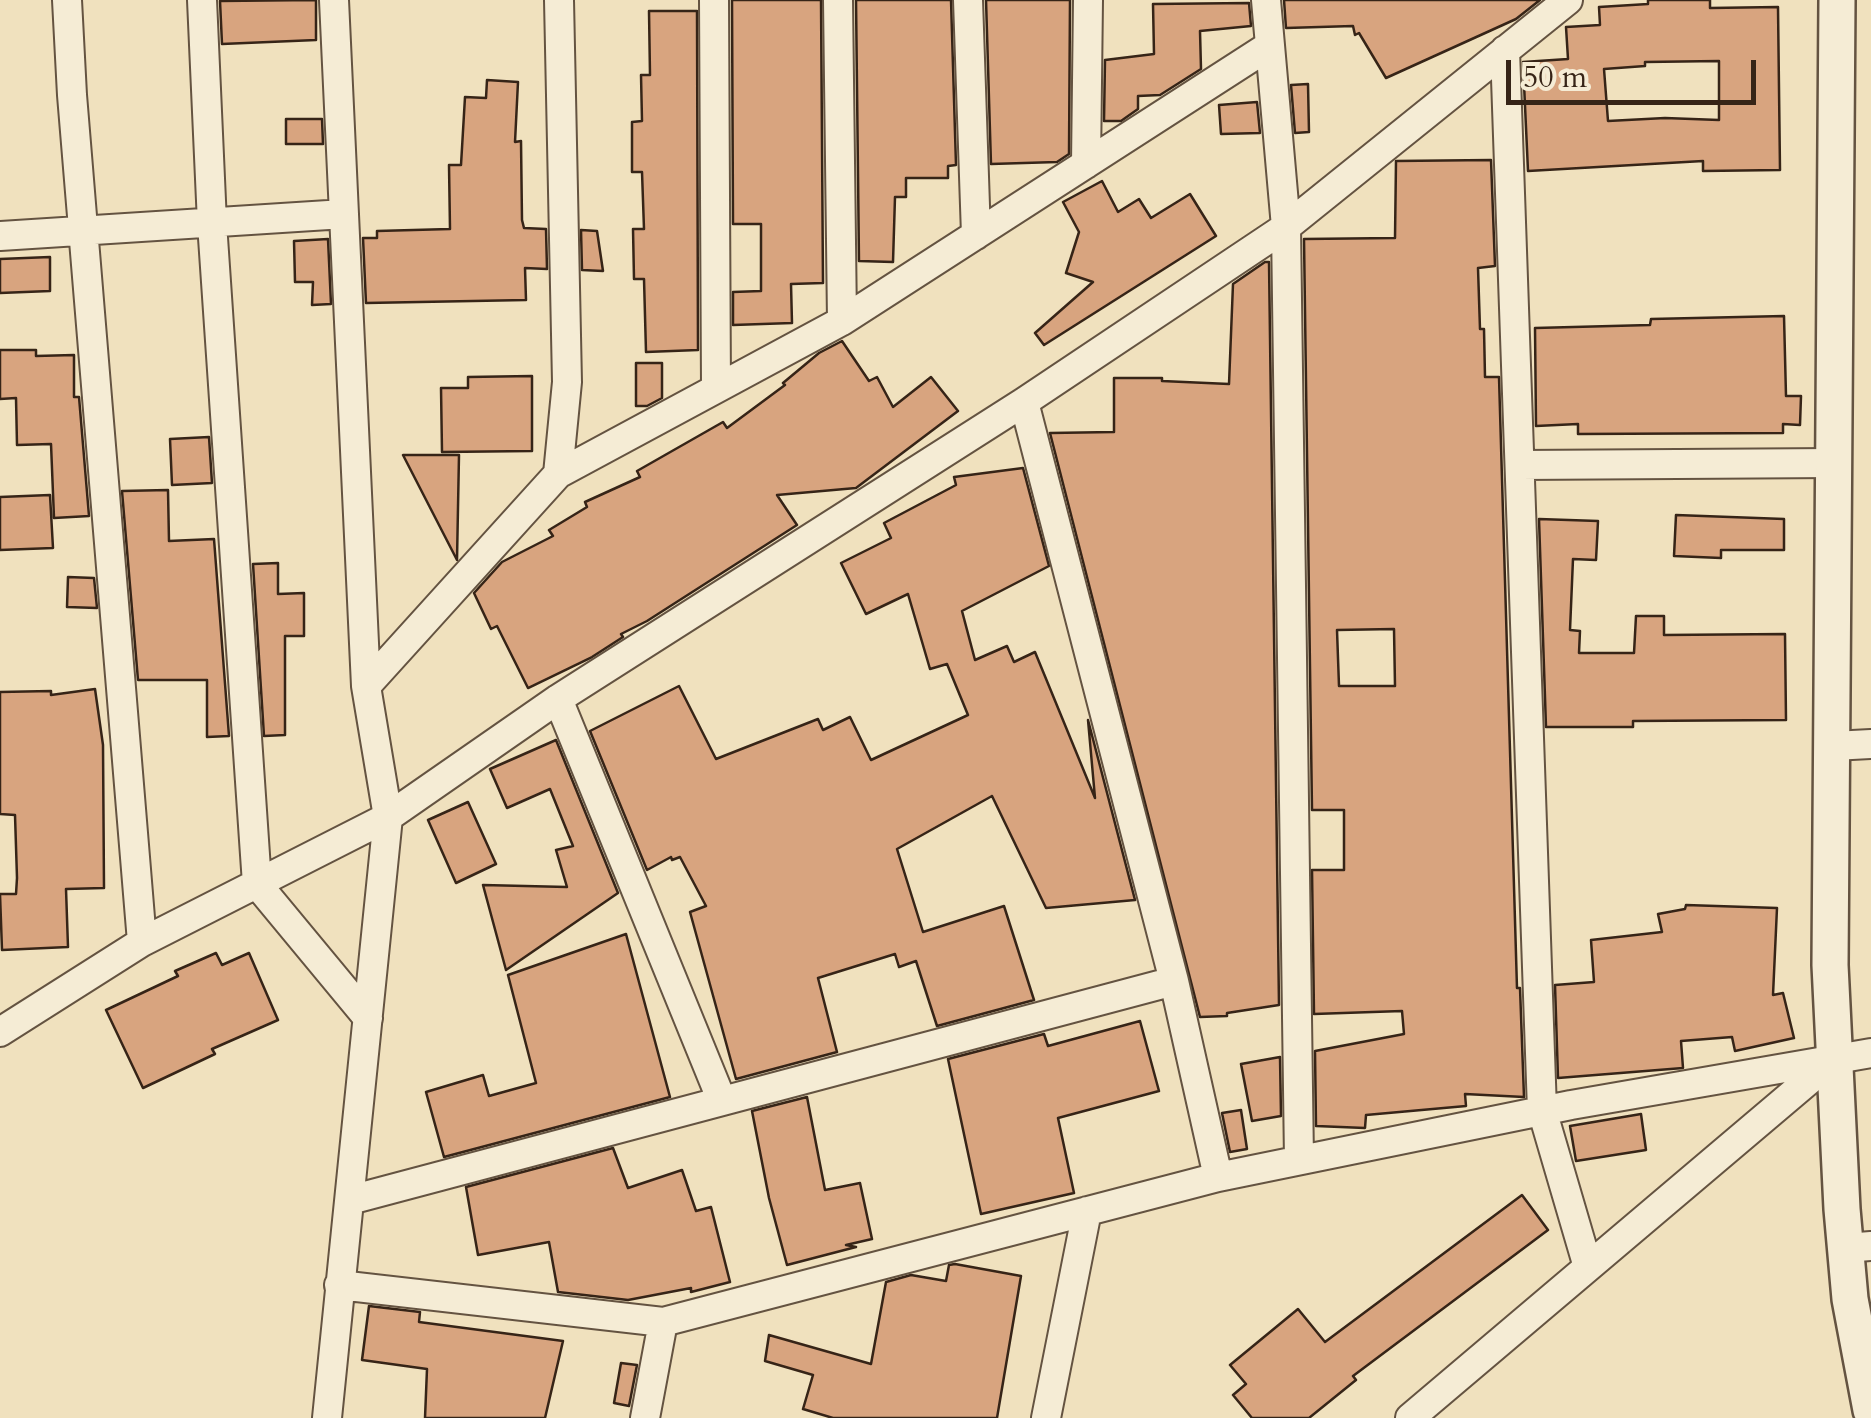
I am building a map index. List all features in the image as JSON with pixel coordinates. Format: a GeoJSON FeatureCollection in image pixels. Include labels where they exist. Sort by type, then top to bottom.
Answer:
{"type":"FeatureCollection","features":[{"type":"Feature","properties":{"kind":"street"},"geometry":{"type":"LineString","coordinates":[[68,0],[83,232],[142,942]]}},
{"type":"Feature","properties":{"kind":"street"},"geometry":{"type":"LineString","coordinates":[[202,0],[212,223],[256,884],[368,1018]]}},
{"type":"Feature","properties":{"kind":"street"},"geometry":{"type":"LineString","coordinates":[[327,1418],[388,817],[366,686],[334,0]]}},
{"type":"Feature","properties":{"kind":"street"},"geometry":{"type":"LineString","coordinates":[[558,474],[567,382],[559,0]]}},
{"type":"Feature","properties":{"kind":"street"},"geometry":{"type":"LineString","coordinates":[[714,0],[716,387]]}},
{"type":"Feature","properties":{"kind":"street"},"geometry":{"type":"LineString","coordinates":[[838,0],[842,321]]}},
{"type":"Feature","properties":{"kind":"street"},"geometry":{"type":"LineString","coordinates":[[968,0],[976,235]]}},
{"type":"Feature","properties":{"kind":"street"},"geometry":{"type":"LineString","coordinates":[[1086,164],[1088,0]]}},
{"type":"Feature","properties":{"kind":"street"},"geometry":{"type":"LineString","coordinates":[[1266,0],[1286,227],[1299,1160]]}},
{"type":"Feature","properties":{"kind":"street"},"geometry":{"type":"LineString","coordinates":[[1837,0],[1830,964],[1854,1055],[1858,1247],[1850,1299],[1871,1410]]}},
{"type":"Feature","properties":{"kind":"street"},"geometry":{"type":"LineString","coordinates":[[0,1032],[142,942],[388,817],[558,699],[1024,402],[1286,227],[1505,50],[1552,5]]}},
{"type":"Feature","properties":{"kind":"street"},"geometry":{"type":"LineString","coordinates":[[366,686],[558,474],[842,321],[1269,46]]}},
{"type":"Feature","properties":{"kind":"street"},"geometry":{"type":"LineString","coordinates":[[1505,50],[1542,1110],[1588,1267]]}},
{"type":"Feature","properties":{"kind":"street"},"geometry":{"type":"LineString","coordinates":[[0,236],[344,214]]}},
{"type":"Feature","properties":{"kind":"street"},"geometry":{"type":"LineString","coordinates":[[1024,402],[1174,981],[1218,1177]]}},
{"type":"Feature","properties":{"kind":"street"},"geometry":{"type":"LineString","coordinates":[[1520,465],[1835,463]]}},
{"type":"Feature","properties":{"kind":"street"},"geometry":{"type":"LineString","coordinates":[[558,699],[722,1101]]}},
{"type":"Feature","properties":{"kind":"street"},"geometry":{"type":"LineString","coordinates":[[1833,746],[1871,744]]}},
{"type":"Feature","properties":{"kind":"street"},"geometry":{"type":"LineString","coordinates":[[350,1200],[1174,981]]}},
{"type":"Feature","properties":{"kind":"street"},"geometry":{"type":"LineString","coordinates":[[339,1285],[662,1322],[1218,1177],[1542,1110],[1854,1055]]}},
{"type":"Feature","properties":{"kind":"street"},"geometry":{"type":"LineString","coordinates":[[1410,1418],[1588,1267],[1854,1055]]}},
{"type":"Feature","properties":{"kind":"street"},"geometry":{"type":"LineString","coordinates":[[1046,1418],[1087,1210]]}},
{"type":"Feature","properties":{"kind":"street"},"geometry":{"type":"LineString","coordinates":[[645,1418],[662,1322]]}},
{"type":"Feature","properties":{"kind":"building"},"geometry":{"type":"Polygon","coordinates":[[[316,0],[316,40],[222,44],[220,1],[316,0]]]}},
{"type":"Feature","properties":{"kind":"building"},"geometry":{"type":"Polygon","coordinates":[[[732,0],[821,0],[823,283],[791,284],[792,323],[733,325],[733,292],[761,291],[761,224],[733,224],[732,0]]]}},
{"type":"Feature","properties":{"kind":"building"},"geometry":{"type":"Polygon","coordinates":[[[856,0],[951,0],[956,165],[948,166],[948,178],[906,178],[906,197],[895,197],[893,262],[859,261],[856,0]]]}},
{"type":"Feature","properties":{"kind":"building"},"geometry":{"type":"Polygon","coordinates":[[[986,0],[1070,0],[1069,154],[1057,162],[991,164],[986,0]]]}},
{"type":"Feature","properties":{"kind":"building"},"geometry":{"type":"Polygon","coordinates":[[[1284,0],[1540,0],[1516,19],[1386,78],[1359,33],[1355,35],[1353,26],[1286,28],[1284,0]]]}},
{"type":"Feature","properties":{"kind":"building"},"geometry":{"type":"Polygon","coordinates":[[[1648,0],[1710,0],[1710,8],[1778,7],[1780,170],[1703,171],[1703,161],[1528,171],[1523,62],[1568,59],[1566,27],[1600,25],[1599,7],[1648,4],[1648,0]],[[1719,61],[1645,62],[1645,66],[1604,69],[1608,121],[1719,120],[1719,61]]]}},
{"type":"Feature","properties":{"kind":"building"},"geometry":{"type":"Polygon","coordinates":[[[1249,3],[1251,26],[1200,31],[1201,69],[1160,95],[1138,96],[1138,109],[1121,121],[1104,121],[1105,60],[1154,54],[1153,4],[1249,3]]]}},
{"type":"Feature","properties":{"kind":"building"},"geometry":{"type":"Polygon","coordinates":[[[649,11],[697,11],[698,350],[646,352],[644,279],[634,279],[633,229],[644,229],[642,172],[632,172],[632,122],[642,121],[641,75],[650,75],[649,11]]]}},
{"type":"Feature","properties":{"kind":"building"},"geometry":{"type":"Polygon","coordinates":[[[487,80],[518,82],[515,142],[521,141],[522,220],[524,228],[546,229],[547,269],[525,268],[526,300],[366,303],[363,238],[377,238],[377,231],[450,229],[449,165],[461,165],[465,97],[486,98],[487,80]]]}},
{"type":"Feature","properties":{"kind":"building"},"geometry":{"type":"Polygon","coordinates":[[[1308,84],[1309,132],[1295,133],[1291,85],[1308,84]]]}},
{"type":"Feature","properties":{"kind":"building"},"geometry":{"type":"Polygon","coordinates":[[[1257,102],[1260,133],[1221,134],[1219,105],[1257,102]]]}},
{"type":"Feature","properties":{"kind":"building"},"geometry":{"type":"Polygon","coordinates":[[[286,119],[322,119],[323,144],[286,144],[286,119]]]}},
{"type":"Feature","properties":{"kind":"building"},"geometry":{"type":"Polygon","coordinates":[[[1491,160],[1495,266],[1478,268],[1480,329],[1484,329],[1485,377],[1499,377],[1517,988],[1524,1097],[1465,1094],[1466,1106],[1366,1115],[1365,1128],[1316,1126],[1315,1051],[1404,1034],[1402,1011],[1314,1014],[1312,870],[1344,870],[1344,810],[1312,810],[1304,239],[1395,238],[1396,161],[1491,160]],[[1394,629],[1337,630],[1339,686],[1395,686],[1394,629]]]}},
{"type":"Feature","properties":{"kind":"building"},"geometry":{"type":"Polygon","coordinates":[[[1102,181],[1118,212],[1139,199],[1151,218],[1190,194],[1216,236],[1044,345],[1035,333],[1093,282],[1066,273],[1079,232],[1063,202],[1102,181]]]}},
{"type":"Feature","properties":{"kind":"building"},"geometry":{"type":"Polygon","coordinates":[[[581,230],[597,231],[603,271],[582,270],[581,230]]]}},
{"type":"Feature","properties":{"kind":"building"},"geometry":{"type":"Polygon","coordinates":[[[328,239],[331,304],[312,305],[313,282],[295,282],[294,241],[328,239]]]}},
{"type":"Feature","properties":{"kind":"building"},"geometry":{"type":"Polygon","coordinates":[[[50,257],[50,291],[0,293],[0,259],[50,257]]]}},
{"type":"Feature","properties":{"kind":"building"},"geometry":{"type":"Polygon","coordinates":[[[1269,262],[1279,1005],[1227,1016],[1200,1017],[1050,433],[1114,432],[1114,378],[1229,384],[1233,284],[1269,262]]]}},
{"type":"Feature","properties":{"kind":"building"},"geometry":{"type":"Polygon","coordinates":[[[1784,316],[1786,396],[1801,396],[1800,425],[1783,424],[1783,433],[1578,434],[1578,424],[1536,426],[1535,328],[1650,325],[1651,319],[1784,316]]]}},
{"type":"Feature","properties":{"kind":"building"},"geometry":{"type":"Polygon","coordinates":[[[842,341],[869,381],[877,377],[893,407],[931,377],[958,411],[856,488],[777,495],[797,525],[621,634],[623,637],[592,657],[528,688],[497,626],[491,629],[474,593],[502,562],[553,536],[549,530],[587,507],[585,502],[640,477],[637,471],[723,422],[727,428],[785,385],[819,353],[842,341]]]}},
{"type":"Feature","properties":{"kind":"building"},"geometry":{"type":"Polygon","coordinates":[[[0,350],[36,350],[36,356],[74,355],[74,397],[79,397],[89,516],[54,518],[51,444],[17,445],[16,398],[0,399],[0,350]]]}},
{"type":"Feature","properties":{"kind":"building"},"geometry":{"type":"Polygon","coordinates":[[[636,363],[662,363],[662,398],[647,406],[636,406],[636,363]]]}},
{"type":"Feature","properties":{"kind":"building"},"geometry":{"type":"Polygon","coordinates":[[[532,376],[532,451],[442,452],[441,388],[468,388],[468,377],[532,376]]]}},
{"type":"Feature","properties":{"kind":"building"},"geometry":{"type":"Polygon","coordinates":[[[209,437],[212,483],[172,485],[170,439],[209,437]]]}},
{"type":"Feature","properties":{"kind":"building"},"geometry":{"type":"Polygon","coordinates":[[[403,455],[459,455],[457,560],[403,455]]]}},
{"type":"Feature","properties":{"kind":"building"},"geometry":{"type":"Polygon","coordinates":[[[1023,468],[1049,566],[962,611],[975,660],[1007,646],[1014,662],[1035,652],[1095,798],[1088,720],[1135,900],[1046,908],[992,796],[897,849],[923,932],[1004,906],[1034,1000],[937,1026],[916,961],[899,967],[895,954],[818,978],[837,1052],[736,1079],[690,912],[706,906],[680,857],[671,857],[647,870],[590,731],[679,686],[716,759],[818,719],[823,730],[850,717],[871,760],[968,715],[947,664],[930,669],[908,594],[866,614],[841,563],[891,538],[884,523],[956,485],[954,477],[1023,468]]]}},
{"type":"Feature","properties":{"kind":"building"},"geometry":{"type":"Polygon","coordinates":[[[168,490],[169,541],[214,539],[229,736],[207,737],[207,680],[138,680],[122,491],[168,490]]]}},
{"type":"Feature","properties":{"kind":"building"},"geometry":{"type":"Polygon","coordinates":[[[50,495],[53,548],[0,550],[0,497],[50,495]]]}},
{"type":"Feature","properties":{"kind":"building"},"geometry":{"type":"Polygon","coordinates":[[[1676,515],[1784,519],[1784,550],[1721,550],[1721,558],[1674,556],[1676,515]]]}},
{"type":"Feature","properties":{"kind":"building"},"geometry":{"type":"Polygon","coordinates":[[[1539,519],[1598,521],[1596,560],[1573,559],[1570,630],[1580,631],[1579,653],[1634,653],[1636,616],[1664,616],[1664,635],[1785,634],[1786,720],[1633,721],[1633,727],[1546,727],[1539,519]]]}},
{"type":"Feature","properties":{"kind":"building"},"geometry":{"type":"Polygon","coordinates":[[[278,563],[278,594],[304,593],[304,636],[285,636],[285,735],[264,736],[253,564],[278,563]]]}},
{"type":"Feature","properties":{"kind":"building"},"geometry":{"type":"Polygon","coordinates":[[[68,577],[94,578],[97,608],[67,607],[68,577]]]}},
{"type":"Feature","properties":{"kind":"building"},"geometry":{"type":"Polygon","coordinates":[[[95,689],[103,745],[104,888],[66,889],[68,947],[2,950],[0,894],[16,894],[17,878],[15,815],[0,814],[0,692],[51,691],[51,695],[95,689]]]}},
{"type":"Feature","properties":{"kind":"building"},"geometry":{"type":"Polygon","coordinates":[[[556,740],[618,893],[506,970],[483,885],[567,887],[556,850],[573,846],[550,789],[507,808],[490,769],[556,740]]]}},
{"type":"Feature","properties":{"kind":"building"},"geometry":{"type":"Polygon","coordinates":[[[468,802],[496,864],[456,883],[428,820],[468,802]]]}},
{"type":"Feature","properties":{"kind":"building"},"geometry":{"type":"Polygon","coordinates":[[[1686,905],[1777,908],[1773,995],[1783,993],[1794,1038],[1735,1051],[1732,1037],[1681,1041],[1683,1068],[1558,1078],[1555,985],[1594,982],[1591,940],[1662,932],[1658,914],[1685,909],[1686,905]]]}},
{"type":"Feature","properties":{"kind":"building"},"geometry":{"type":"Polygon","coordinates":[[[626,934],[670,1097],[444,1157],[426,1092],[483,1075],[489,1096],[536,1083],[508,975],[626,934]]]}},
{"type":"Feature","properties":{"kind":"building"},"geometry":{"type":"Polygon","coordinates":[[[216,953],[222,965],[249,953],[278,1020],[212,1049],[215,1054],[143,1088],[106,1010],[216,953]]]}},
{"type":"Feature","properties":{"kind":"building"},"geometry":{"type":"Polygon","coordinates":[[[1140,1021],[1159,1091],[1058,1118],[1074,1193],[981,1214],[948,1059],[1044,1034],[1048,1046],[1140,1021]]]}},
{"type":"Feature","properties":{"kind":"building"},"geometry":{"type":"Polygon","coordinates":[[[1280,1057],[1281,1116],[1252,1121],[1241,1064],[1280,1057]]]}},
{"type":"Feature","properties":{"kind":"building"},"geometry":{"type":"Polygon","coordinates":[[[807,1097],[825,1190],[860,1183],[872,1239],[787,1265],[752,1111],[807,1097]]]}},
{"type":"Feature","properties":{"kind":"building"},"geometry":{"type":"Polygon","coordinates":[[[1241,1110],[1247,1149],[1230,1152],[1222,1113],[1241,1110]]]}},
{"type":"Feature","properties":{"kind":"building"},"geometry":{"type":"Polygon","coordinates":[[[1641,1114],[1646,1150],[1576,1161],[1570,1126],[1641,1114]]]}},
{"type":"Feature","properties":{"kind":"building"},"geometry":{"type":"Polygon","coordinates":[[[613,1148],[628,1188],[682,1170],[696,1211],[711,1207],[730,1282],[691,1292],[691,1288],[628,1300],[558,1292],[549,1242],[478,1255],[466,1187],[613,1148]]]}},
{"type":"Feature","properties":{"kind":"building"},"geometry":{"type":"Polygon","coordinates":[[[1522,1195],[1548,1230],[1353,1376],[1356,1380],[1309,1418],[1252,1418],[1233,1395],[1246,1384],[1230,1365],[1298,1309],[1325,1342],[1522,1195]]]}},
{"type":"Feature","properties":{"kind":"building"},"geometry":{"type":"Polygon","coordinates":[[[949,1265],[1021,1276],[997,1418],[833,1418],[803,1409],[813,1375],[765,1361],[769,1335],[871,1364],[886,1282],[911,1275],[946,1281],[949,1265]]]}},
{"type":"Feature","properties":{"kind":"building"},"geometry":{"type":"Polygon","coordinates":[[[369,1306],[420,1312],[419,1322],[563,1341],[545,1418],[425,1418],[427,1369],[362,1360],[369,1306]]]}},
{"type":"Feature","properties":{"kind":"building"},"geometry":{"type":"Polygon","coordinates":[[[621,1363],[637,1365],[629,1406],[614,1403],[621,1363]]]}}]}
